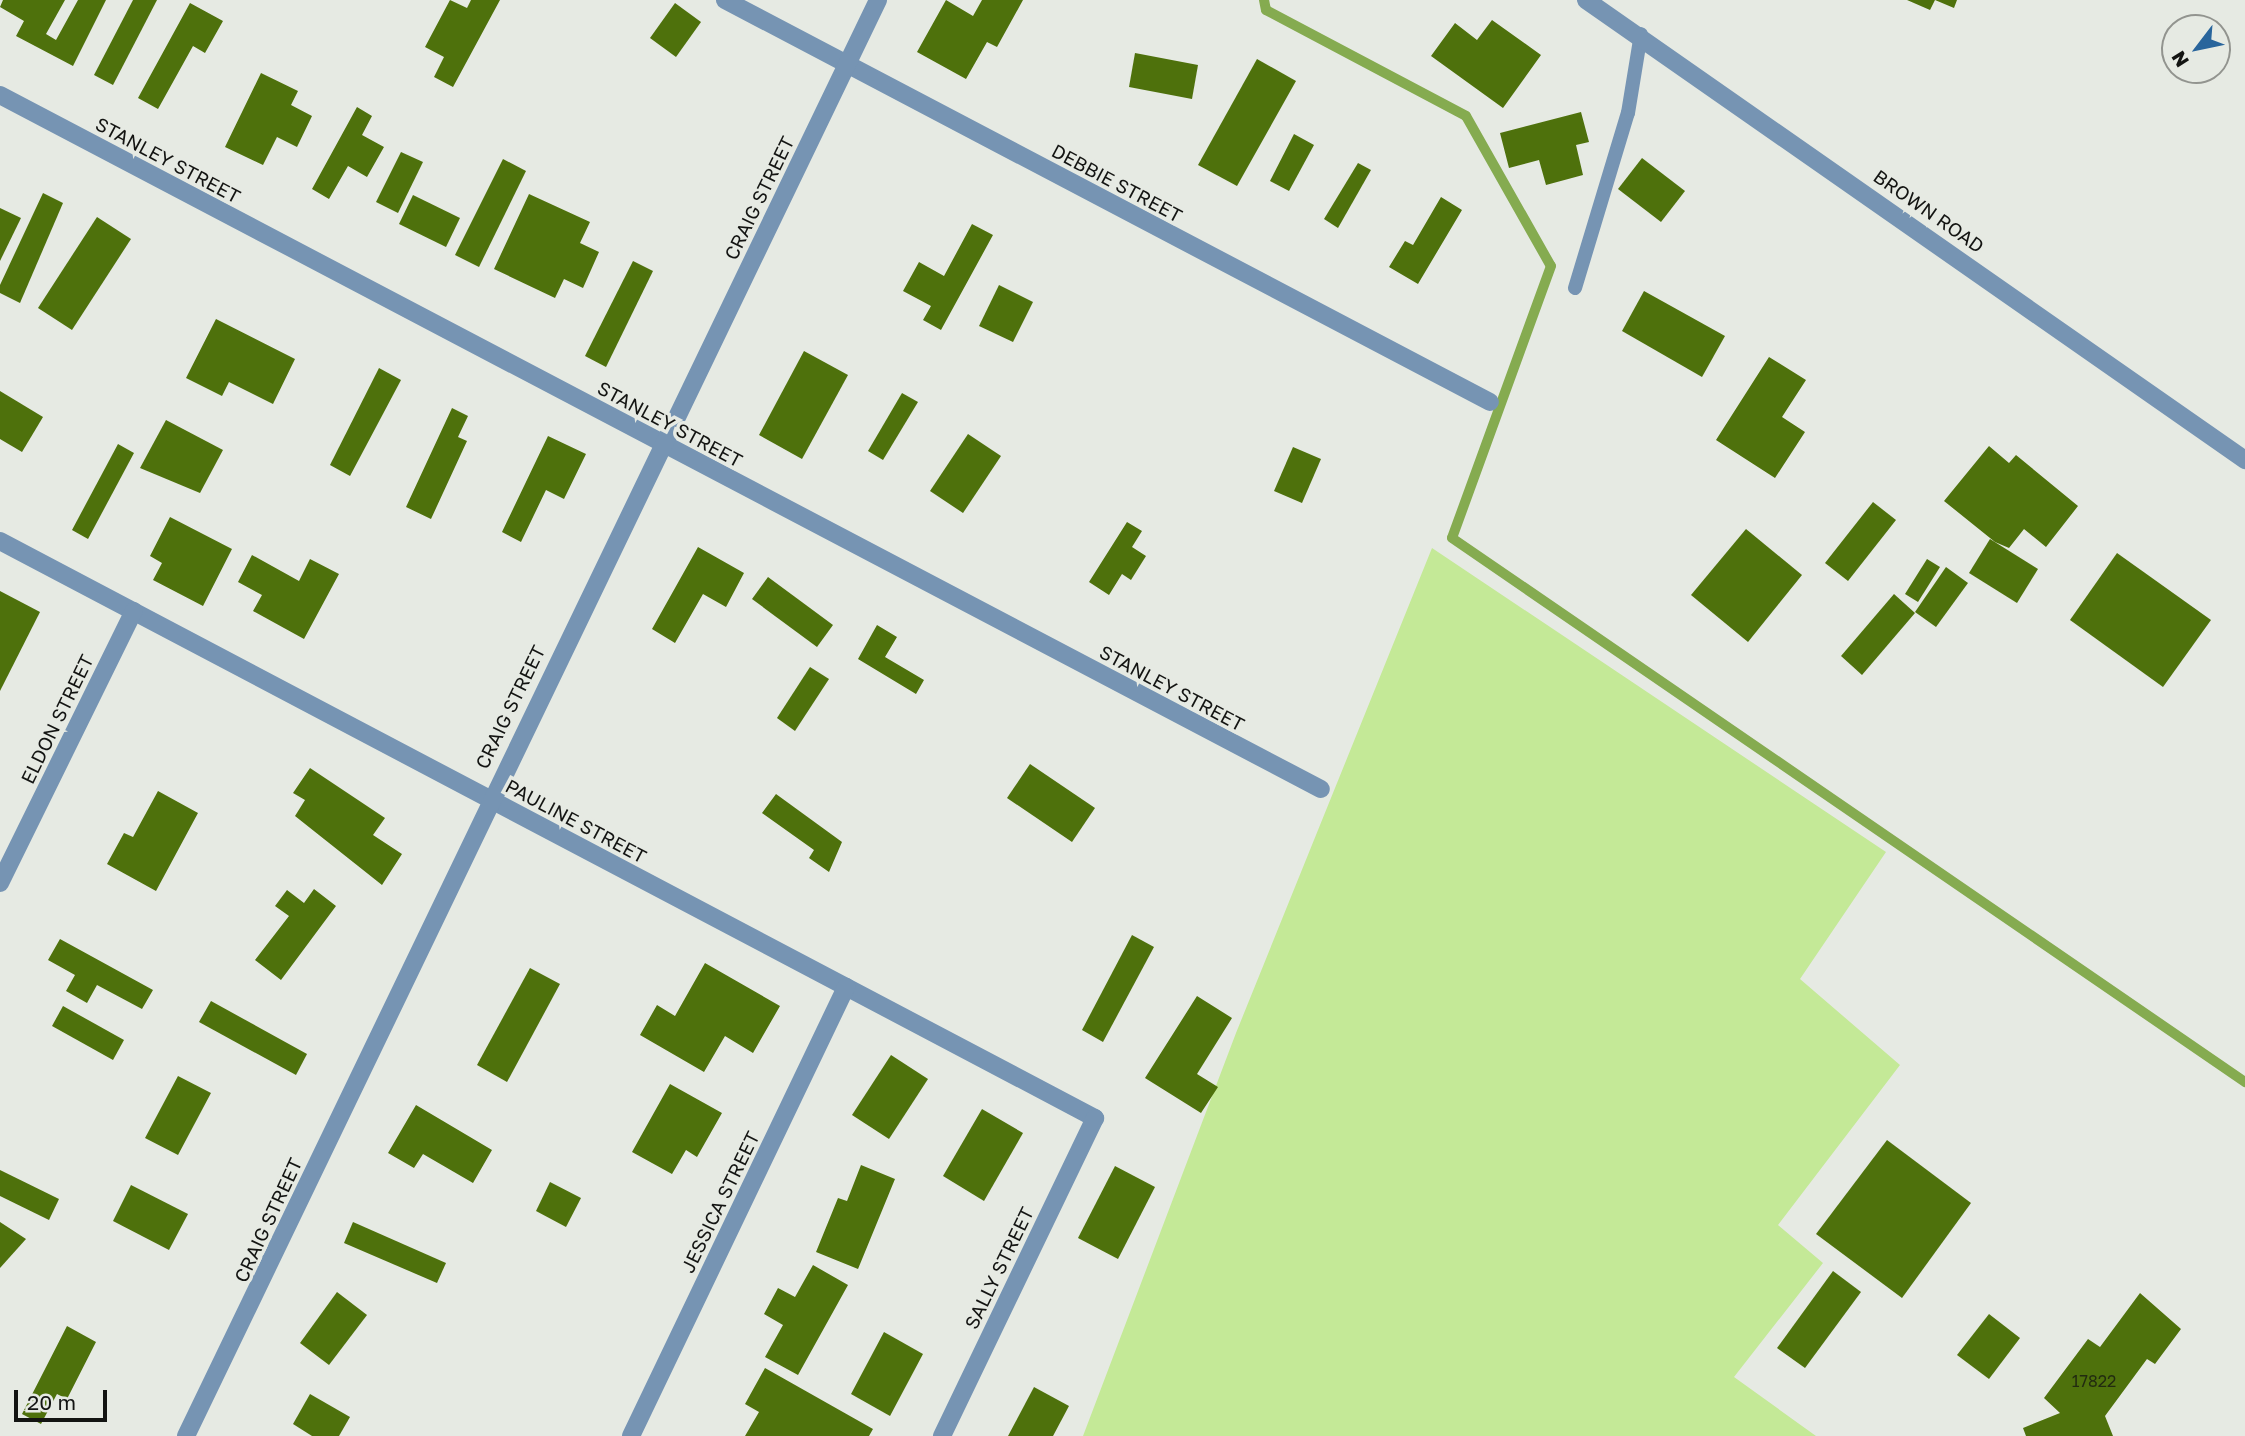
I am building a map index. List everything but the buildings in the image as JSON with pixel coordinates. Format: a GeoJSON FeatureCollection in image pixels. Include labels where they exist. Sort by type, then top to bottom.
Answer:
{"type":"FeatureCollection","features":[{"type":"Feature","properties":{"kind":"street","name":"DEBBIE STREET"},"geometry":{"type":"LineString","coordinates":[[725,0],[1490,402]]}},
{"type":"Feature","properties":{"kind":"street","name":"CRAIG STREET"},"geometry":{"type":"LineString","coordinates":[[186,1436],[489,799],[878,0]]}},
{"type":"Feature","properties":{"kind":"street","name":"BROWN ROAD"},"geometry":{"type":"LineString","coordinates":[[1586,0],[1641,34],[2245,460]]}},
{"type":"Feature","properties":{"kind":"street","name":"STANLEY STREET"},"geometry":{"type":"LineString","coordinates":[[0,95],[1321,789]]}},
{"type":"Feature","properties":{"kind":"street","name":"PAULINE STREET"},"geometry":{"type":"LineString","coordinates":[[0,541],[1095,1118]]}},
{"type":"Feature","properties":{"kind":"street","name":"ELDON STREET"},"geometry":{"type":"LineString","coordinates":[[0,883],[134,611]]}},
{"type":"Feature","properties":{"kind":"street","name":"JESSICA STREET"},"geometry":{"type":"LineString","coordinates":[[631,1436],[846,987]]}},
{"type":"Feature","properties":{"kind":"street","name":"SALLY STREET"},"geometry":{"type":"LineString","coordinates":[[942,1436],[1095,1118]]}},
{"type":"Feature","properties":{"kind":"lane"},"geometry":{"type":"LineString","coordinates":[[1575,288],[1628,113],[1641,34]]}},
{"type":"Feature","properties":{"kind":"green space"},"geometry":{"type":"Polygon","coordinates":[[[1432,548],[1886,852],[1800,979],[1900,1065],[1778,1225],[1823,1263],[1734,1377],[1816,1436],[1083,1436],[1236,1033],[1432,548]]]}},
{"type":"Feature","properties":{"kind":"waterway"},"geometry":{"type":"LineString","coordinates":[[1264,0],[1266,10],[1466,116],[1551,266],[1452,538],[2245,1082]]}}]}
